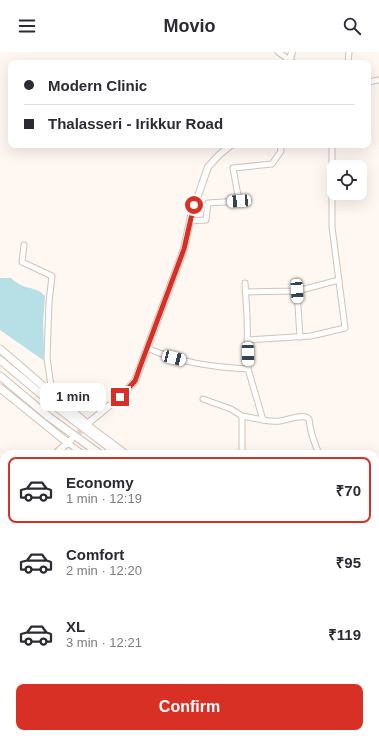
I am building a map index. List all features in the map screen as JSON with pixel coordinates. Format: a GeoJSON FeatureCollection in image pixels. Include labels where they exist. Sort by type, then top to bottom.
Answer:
{"type":"FeatureCollection","features":[{"type":"Feature","properties":{"kind":"highway"},"geometry":{"type":"LineString","coordinates":[[0,349],[87,424]]}},
{"type":"Feature","properties":{"kind":"highway"},"geometry":{"type":"LineString","coordinates":[[0,360],[59,409],[113,450]]}},
{"type":"Feature","properties":{"kind":"highway"},"geometry":{"type":"LineString","coordinates":[[0,376],[49,416],[95,450]]}},
{"type":"Feature","properties":{"kind":"highway"},"geometry":{"type":"LineString","coordinates":[[0,388],[70,442]]}},
{"type":"Feature","properties":{"kind":"main road"},"geometry":{"type":"LineString","coordinates":[[87,424],[120,397],[135,381],[184,249],[190,221],[208,167],[227,148]]}},
{"type":"Feature","properties":{"kind":"main road"},"geometry":{"type":"LineString","coordinates":[[60,450],[70,442]]}},
{"type":"Feature","properties":{"kind":"street"},"geometry":{"type":"LineString","coordinates":[[278,52],[288,60]]}},
{"type":"Feature","properties":{"kind":"street"},"geometry":{"type":"LineString","coordinates":[[190,221],[206,220],[208,203],[239,201],[233,168],[272,164],[281,151],[280,148]]}},
{"type":"Feature","properties":{"kind":"street"},"geometry":{"type":"LineString","coordinates":[[247,340],[311,336],[345,328],[332,227],[332,148]]}},
{"type":"Feature","properties":{"kind":"street"},"geometry":{"type":"LineString","coordinates":[[24,245],[22,262],[52,276],[49,302],[47,358],[52,393]]}},
{"type":"Feature","properties":{"kind":"street"},"geometry":{"type":"LineString","coordinates":[[245,292],[297,291],[339,280]]}},
{"type":"Feature","properties":{"kind":"street"},"geometry":{"type":"LineString","coordinates":[[245,283],[248,369],[263,420]]}},
{"type":"Feature","properties":{"kind":"street"},"geometry":{"type":"LineString","coordinates":[[297,291],[300,337]]}},
{"type":"Feature","properties":{"kind":"street"},"geometry":{"type":"LineString","coordinates":[[147,348],[161,354],[201,366],[248,369]]}},
{"type":"Feature","properties":{"kind":"street"},"geometry":{"type":"LineString","coordinates":[[203,399],[231,409],[242,416],[263,420],[279,421],[307,417],[310,419],[312,439],[317,450]]}},
{"type":"Feature","properties":{"kind":"street"},"geometry":{"type":"LineString","coordinates":[[242,416],[242,450]]}},
{"type":"Feature","properties":{"kind":"street"},"geometry":{"type":"LineString","coordinates":[[87,424],[122,450]]}},
{"type":"Feature","properties":{"kind":"street"},"geometry":{"type":"LineString","coordinates":[[70,442],[79,450]]}},
{"type":"Feature","properties":{"kind":"water"},"geometry":{"type":"Polygon","coordinates":[[[0,278],[11,278],[20,285],[37,290],[45,296],[43,360],[0,330],[0,278]]]}},
{"type":"Feature","properties":{"kind":"tunnel"},"geometry":{"type":"LineString","coordinates":[[72,439],[87,425]]}},
{"type":"Feature","properties":{"kind":"route"},"geometry":{"type":"LineString","coordinates":[[120,397],[135,381],[184,249],[194,205]]}}]}
